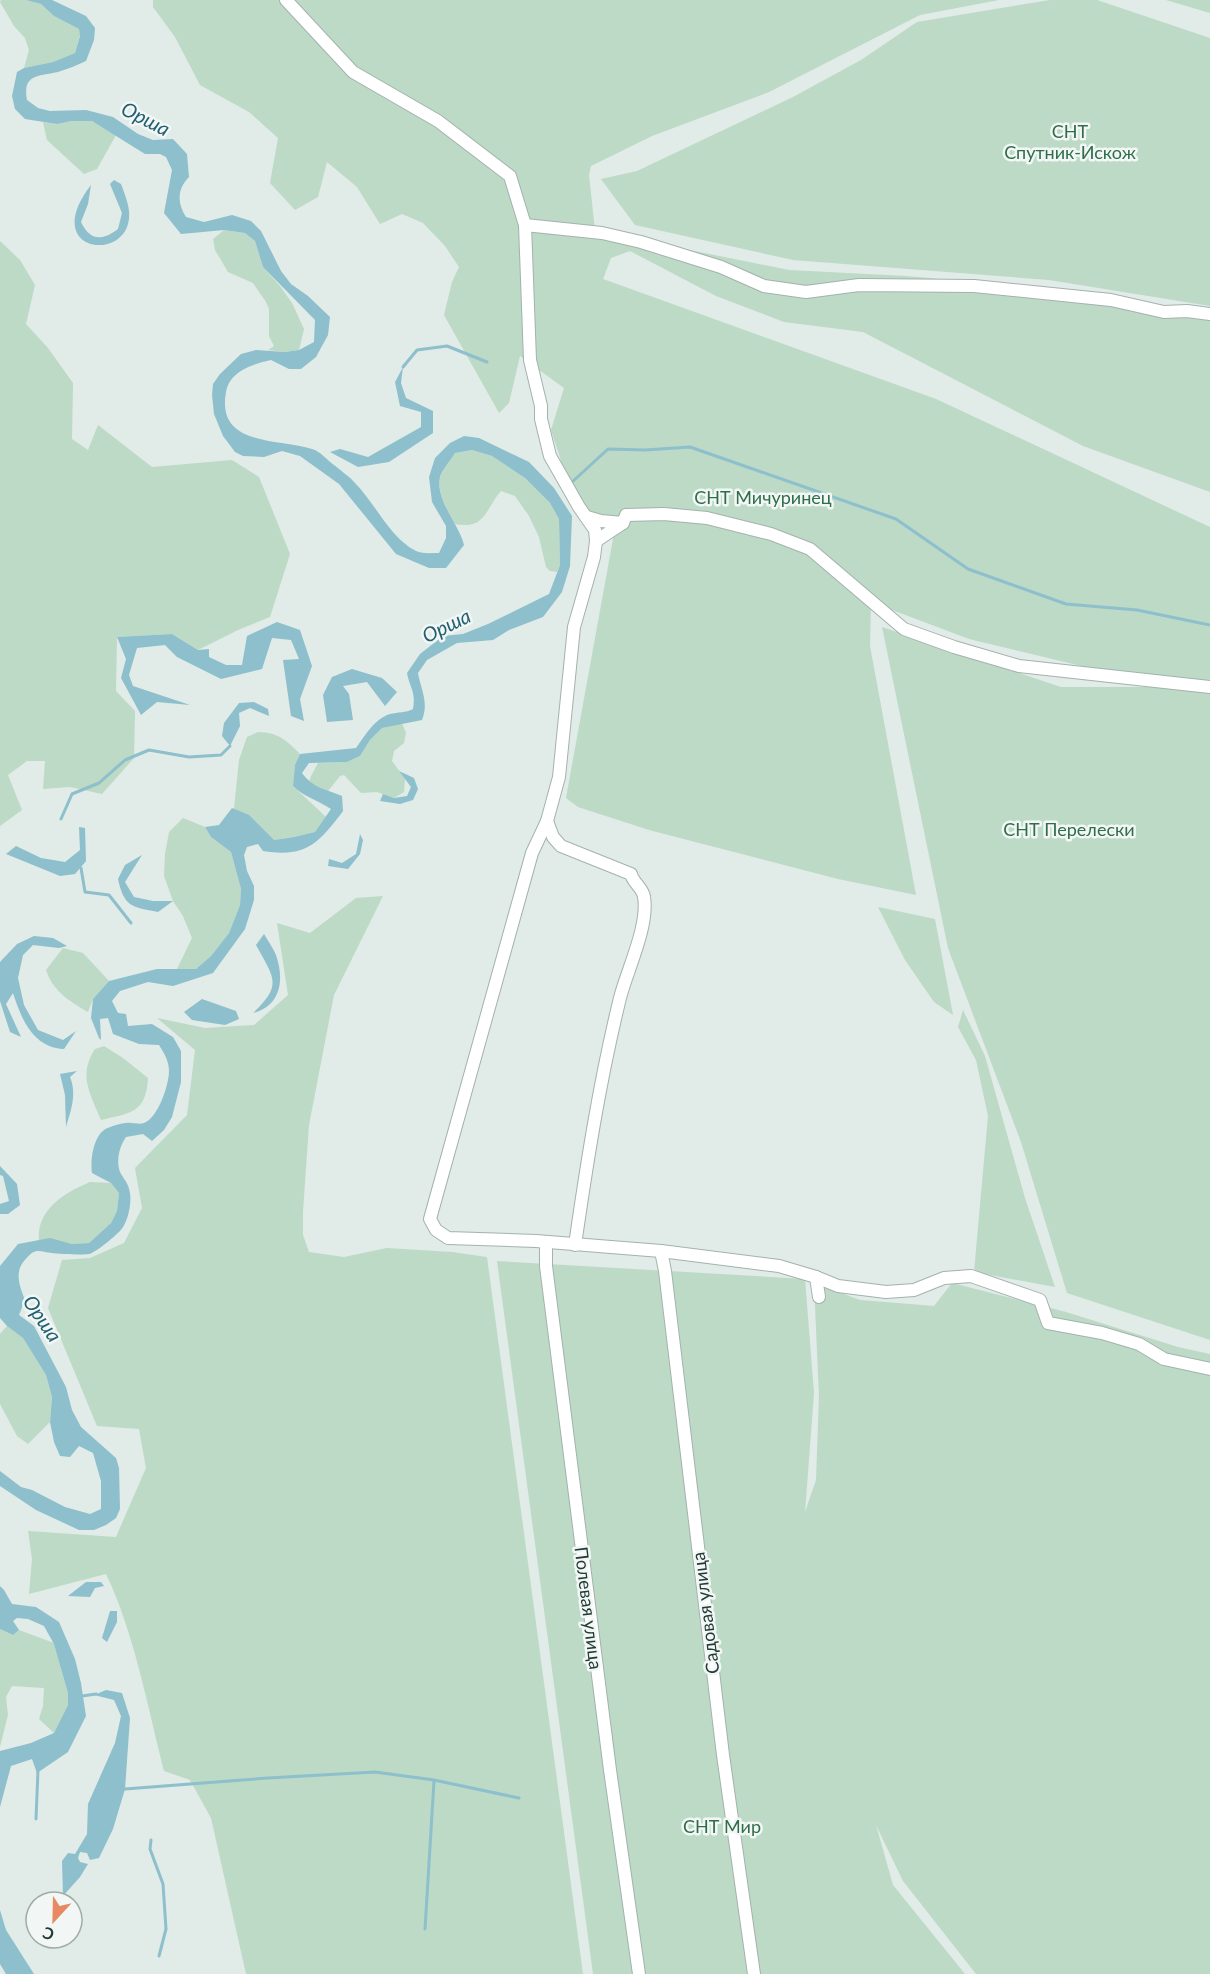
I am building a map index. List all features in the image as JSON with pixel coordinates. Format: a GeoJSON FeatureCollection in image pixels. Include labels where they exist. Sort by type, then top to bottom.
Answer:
{"type":"FeatureCollection","features":[{"type":"Feature","properties":{"kind":"street"},"geometry":{"type":"LineString","coordinates":[[286,0],[354,72],[438,121],[510,176],[525,225],[530,360],[541,406],[541,419],[550,456],[595,530],[594,557],[574,627],[559,777],[547,821],[532,853],[430,1219],[436,1230],[448,1238],[546,1242],[661,1251],[779,1266],[838,1286],[886,1292],[914,1290],[944,1278],[971,1276],[1040,1300],[1048,1323],[1102,1333],[1139,1344],[1164,1359],[1210,1369]]}},
{"type":"Feature","properties":{"kind":"street"},"geometry":{"type":"LineString","coordinates":[[525,225],[602,233],[641,242],[721,267],[764,286],[806,292],[859,285],[974,286],[1111,300],[1164,312],[1187,311],[1210,314]]}},
{"type":"Feature","properties":{"kind":"street"},"geometry":{"type":"LineString","coordinates":[[596,541],[623,523],[626,515],[664,514],[707,518],[771,534],[810,549],[904,629],[954,647],[1019,666],[1210,687]]}},
{"type":"Feature","properties":{"kind":"street"},"geometry":{"type":"LineString","coordinates":[[587,517],[623,523]]}},
{"type":"Feature","properties":{"kind":"street"},"geometry":{"type":"LineString","coordinates":[[547,821],[553,837],[561,846],[631,874],[645,897],[643,925],[620,997],[593,1126],[575,1245]]}},
{"type":"Feature","properties":{"kind":"street","name":"Полевая улица"},"geometry":{"type":"LineString","coordinates":[[546,1242],[546,1266],[610,1770],[639,1974]]}},
{"type":"Feature","properties":{"kind":"street","name":"Садовая улица"},"geometry":{"type":"LineString","coordinates":[[661,1251],[723,1755],[754,1974]]}},
{"type":"Feature","properties":{"kind":"street"},"geometry":{"type":"LineString","coordinates":[[816,1277],[819,1298]]}},
{"type":"Feature","properties":{"kind":"green space"},"geometry":{"type":"Polygon","coordinates":[[[1,0],[26,0],[41,4],[54,16],[79,29],[80,35],[75,53],[53,62],[24,68],[29,50],[25,38],[14,26],[1,0]]]}},
{"type":"Feature","properties":{"kind":"green space","name":"СНТ Мичуринец"},"geometry":{"type":"Polygon","coordinates":[[[153,0],[999,0],[920,15],[769,92],[652,136],[591,166],[589,175],[595,231],[789,270],[906,276],[1100,293],[1210,316],[1210,492],[1083,446],[863,332],[784,322],[716,296],[630,251],[611,258],[603,279],[936,399],[1210,527],[1210,685],[1102,671],[969,639],[871,602],[870,646],[916,895],[838,879],[649,830],[578,807],[566,798],[615,528],[577,509],[551,430],[564,388],[520,356],[509,403],[499,413],[444,315],[452,282],[459,267],[445,246],[423,223],[402,214],[380,224],[357,187],[327,162],[318,197],[295,210],[270,183],[278,138],[249,112],[200,85],[175,37],[153,7],[153,0]]]}},
{"type":"Feature","properties":{"kind":"green space","name":"СНТ Спутник-Искож"},"geometry":{"type":"Polygon","coordinates":[[[1050,0],[1097,0],[1210,38],[1210,306],[1049,280],[793,260],[635,225],[601,179],[637,171],[793,97],[861,60],[917,22],[1050,0]]]}},
{"type":"Feature","properties":{"kind":"green space"},"geometry":{"type":"Polygon","coordinates":[[[1166,0],[1210,0],[1210,13],[1166,0]]]}},
{"type":"Feature","properties":{"kind":"green space"},"geometry":{"type":"Polygon","coordinates":[[[70,121],[92,121],[116,135],[97,169],[84,174],[47,140],[43,122],[57,124],[70,121]]]}},
{"type":"Feature","properties":{"kind":"green space"},"geometry":{"type":"Polygon","coordinates":[[[224,230],[245,233],[255,241],[263,267],[292,303],[304,329],[299,350],[285,352],[268,350],[274,346],[269,336],[269,309],[266,302],[253,283],[228,272],[215,250],[213,239],[224,230]]]}},
{"type":"Feature","properties":{"kind":"green space"},"geometry":{"type":"Polygon","coordinates":[[[0,241],[20,260],[35,285],[26,324],[48,348],[73,383],[72,439],[88,450],[98,425],[152,467],[232,460],[259,477],[290,554],[270,617],[198,650],[172,634],[117,637],[116,691],[135,711],[134,758],[102,794],[70,787],[43,789],[45,761],[27,761],[8,775],[22,810],[0,826],[0,241]]]}},
{"type":"Feature","properties":{"kind":"green space"},"geometry":{"type":"Polygon","coordinates":[[[472,450],[492,456],[525,478],[550,503],[559,519],[560,565],[557,572],[550,571],[546,567],[539,537],[529,516],[515,496],[501,491],[479,521],[465,525],[455,524],[442,496],[440,478],[455,453],[472,450]]]}},
{"type":"Feature","properties":{"kind":"green space","name":"СНТ Перелески"},"geometry":{"type":"Polygon","coordinates":[[[882,627],[1061,687],[1210,687],[1210,1340],[1067,1293],[1021,1142],[948,948],[882,627]]]}},
{"type":"Feature","properties":{"kind":"green space"},"geometry":{"type":"Polygon","coordinates":[[[402,723],[406,733],[404,743],[394,751],[392,761],[405,779],[404,792],[394,798],[377,792],[361,793],[344,775],[340,776],[328,791],[309,783],[318,763],[347,762],[360,756],[370,740],[382,728],[402,723]]]}},
{"type":"Feature","properties":{"kind":"green space"},"geometry":{"type":"Polygon","coordinates":[[[258,732],[281,738],[300,754],[295,765],[293,786],[326,817],[315,832],[274,840],[234,809],[239,760],[247,737],[258,732]]]}},
{"type":"Feature","properties":{"kind":"green space"},"geometry":{"type":"Polygon","coordinates":[[[183,818],[205,827],[211,837],[231,852],[241,889],[240,905],[229,933],[211,956],[196,969],[177,969],[192,938],[183,916],[173,901],[164,876],[169,832],[183,818]]]}},
{"type":"Feature","properties":{"kind":"green space"},"geometry":{"type":"Polygon","coordinates":[[[383,896],[334,995],[309,1125],[303,1235],[309,1252],[344,1257],[387,1248],[452,1252],[487,1257],[583,1974],[246,1974],[211,1818],[190,1780],[164,1771],[125,1620],[106,1574],[29,1594],[32,1559],[28,1531],[116,1537],[146,1468],[139,1429],[97,1426],[48,1308],[62,1260],[90,1258],[124,1243],[142,1208],[135,1168],[187,1115],[195,1050],[157,1018],[205,1028],[254,1025],[288,995],[277,923],[310,933],[356,898],[383,896]]]}},
{"type":"Feature","properties":{"kind":"green space"},"geometry":{"type":"Polygon","coordinates":[[[878,907],[935,919],[953,1015],[934,1002],[905,960],[878,907]]]}},
{"type":"Feature","properties":{"kind":"green space"},"geometry":{"type":"Polygon","coordinates":[[[63,948],[83,953],[109,981],[93,999],[88,1012],[57,990],[46,970],[63,948]]]}},
{"type":"Feature","properties":{"kind":"green space"},"geometry":{"type":"Polygon","coordinates":[[[963,1010],[985,1056],[1025,1198],[1055,1287],[974,1272],[988,1116],[976,1060],[958,1027],[963,1010]]]}},
{"type":"Feature","properties":{"kind":"green space"},"geometry":{"type":"Polygon","coordinates":[[[104,1046],[148,1078],[144,1098],[135,1110],[101,1120],[90,1093],[87,1067],[95,1049],[104,1046]]]}},
{"type":"Feature","properties":{"kind":"green space"},"geometry":{"type":"Polygon","coordinates":[[[90,1182],[111,1183],[119,1193],[117,1211],[111,1223],[89,1243],[72,1244],[50,1239],[39,1241],[39,1230],[47,1212],[62,1197],[90,1182]]]}},
{"type":"Feature","properties":{"kind":"green space","name":"СНТ Мир"},"geometry":{"type":"Polygon","coordinates":[[[497,1261],[805,1279],[814,1393],[805,1512],[816,1480],[819,1396],[814,1283],[860,1300],[934,1306],[952,1283],[1066,1312],[1178,1347],[1210,1354],[1210,1974],[976,1974],[903,1881],[876,1825],[893,1885],[965,1974],[593,1974],[497,1261]]]}},
{"type":"Feature","properties":{"kind":"green space"},"geometry":{"type":"Polygon","coordinates":[[[7,1326],[23,1338],[46,1375],[52,1397],[50,1422],[28,1444],[17,1436],[0,1404],[0,1334],[7,1326]]]}},
{"type":"Feature","properties":{"kind":"green space"},"geometry":{"type":"Polygon","coordinates":[[[0,1629],[13,1635],[19,1630],[54,1643],[68,1693],[68,1705],[54,1733],[39,1719],[43,1706],[44,1688],[12,1686],[6,1697],[8,1715],[0,1747],[0,1629]]]}},
{"type":"Feature","properties":{"kind":"water"},"geometry":{"type":"Polygon","coordinates":[[[26,0],[52,0],[86,16],[95,28],[94,40],[86,61],[62,71],[34,78],[27,85],[27,100],[38,108],[50,111],[86,110],[113,117],[138,134],[153,140],[173,139],[187,154],[189,177],[180,191],[181,207],[186,217],[204,222],[232,215],[251,221],[261,231],[281,271],[291,284],[308,296],[330,317],[328,335],[316,357],[301,369],[289,369],[271,360],[250,366],[232,379],[226,392],[225,410],[230,423],[252,437],[318,452],[353,480],[398,538],[418,552],[439,553],[446,538],[446,526],[432,502],[429,477],[435,458],[450,443],[464,436],[479,438],[529,462],[554,488],[572,516],[570,566],[562,592],[543,617],[509,630],[493,640],[457,643],[427,660],[418,673],[425,702],[422,720],[382,728],[370,740],[360,756],[347,762],[309,763],[302,773],[315,785],[342,796],[343,811],[318,840],[301,850],[278,853],[263,851],[258,844],[247,847],[244,855],[247,871],[254,886],[254,900],[245,929],[213,973],[173,986],[148,982],[120,991],[112,1001],[118,1013],[126,1014],[128,1026],[152,1024],[173,1037],[181,1051],[181,1082],[172,1117],[164,1130],[152,1141],[143,1134],[126,1137],[122,1145],[118,1159],[119,1168],[128,1187],[130,1206],[127,1218],[119,1232],[89,1254],[34,1252],[19,1270],[20,1285],[25,1300],[19,1315],[34,1326],[66,1387],[72,1410],[81,1427],[116,1458],[119,1468],[120,1509],[116,1518],[94,1530],[79,1530],[36,1510],[0,1486],[0,1471],[21,1487],[32,1490],[65,1507],[90,1514],[101,1509],[101,1481],[93,1453],[79,1446],[70,1457],[60,1456],[54,1442],[50,1422],[52,1397],[46,1375],[23,1338],[0,1318],[0,1266],[18,1244],[50,1238],[72,1244],[89,1243],[111,1223],[117,1211],[119,1193],[111,1183],[92,1173],[91,1162],[97,1138],[108,1128],[124,1123],[142,1124],[149,1120],[158,1108],[165,1092],[169,1067],[159,1045],[139,1044],[113,1034],[108,1018],[100,1019],[101,1040],[91,1018],[93,999],[109,981],[157,969],[196,969],[211,956],[229,933],[240,905],[241,889],[231,852],[211,837],[205,827],[219,825],[232,808],[249,815],[274,840],[315,832],[331,809],[293,786],[295,765],[300,754],[356,748],[370,728],[384,716],[413,709],[413,694],[407,673],[420,654],[443,636],[463,634],[549,594],[560,565],[559,519],[550,503],[525,478],[492,456],[472,450],[455,453],[441,474],[439,486],[444,503],[464,545],[446,568],[429,568],[396,554],[339,484],[300,456],[282,451],[264,457],[243,456],[235,452],[223,436],[214,414],[213,384],[241,354],[256,350],[285,352],[299,350],[314,342],[315,320],[263,267],[255,241],[245,233],[224,230],[181,234],[164,213],[172,170],[166,157],[160,154],[145,154],[92,121],[57,124],[25,119],[15,109],[12,96],[17,72],[75,53],[80,36],[79,29],[54,16],[41,4],[26,0]]]}},
{"type":"Feature","properties":{"kind":"water"},"geometry":{"type":"Polygon","coordinates":[[[114,180],[121,184],[128,204],[127,228],[118,239],[105,245],[92,244],[81,238],[75,226],[77,208],[91,185],[88,204],[81,222],[88,233],[97,237],[107,236],[118,229],[122,213],[110,184],[114,180]]]}},
{"type":"Feature","properties":{"kind":"water"},"geometry":{"type":"Polygon","coordinates":[[[403,367],[401,383],[406,398],[433,411],[433,433],[389,462],[358,467],[330,452],[340,449],[368,457],[421,427],[421,412],[400,406],[395,382],[403,367]]]}},
{"type":"Feature","properties":{"kind":"water"},"geometry":{"type":"Polygon","coordinates":[[[277,622],[300,630],[312,666],[300,699],[304,721],[291,716],[283,660],[299,659],[291,640],[272,638],[262,669],[221,679],[177,657],[165,645],[137,648],[129,675],[133,686],[190,705],[157,702],[141,715],[121,678],[126,659],[117,637],[172,634],[198,650],[209,649],[209,657],[226,665],[242,665],[247,636],[277,622]]]}},
{"type":"Feature","properties":{"kind":"water"},"geometry":{"type":"Polygon","coordinates":[[[352,669],[382,678],[397,692],[385,706],[367,682],[343,686],[349,694],[353,720],[327,722],[323,695],[332,677],[352,669]]]}},
{"type":"Feature","properties":{"kind":"water"},"geometry":{"type":"Polygon","coordinates":[[[254,702],[268,709],[269,716],[250,708],[239,713],[240,726],[230,746],[222,736],[224,723],[239,703],[254,702]]]}},
{"type":"Feature","properties":{"kind":"water"},"geometry":{"type":"Polygon","coordinates":[[[399,771],[414,778],[418,789],[413,800],[400,804],[380,801],[383,794],[394,798],[407,796],[411,787],[399,771]]]}},
{"type":"Feature","properties":{"kind":"water"},"geometry":{"type":"Polygon","coordinates":[[[79,827],[85,828],[86,861],[75,874],[60,876],[6,854],[16,846],[41,858],[65,862],[80,850],[79,827]]]}},
{"type":"Feature","properties":{"kind":"water"},"geometry":{"type":"Polygon","coordinates":[[[360,834],[363,840],[360,854],[348,869],[328,866],[329,859],[342,863],[356,854],[360,834]]]}},
{"type":"Feature","properties":{"kind":"water"},"geometry":{"type":"Polygon","coordinates":[[[142,855],[125,882],[134,897],[153,901],[173,901],[158,912],[130,904],[120,888],[118,879],[125,865],[142,855]]]}},
{"type":"Feature","properties":{"kind":"water"},"geometry":{"type":"Polygon","coordinates":[[[264,934],[276,955],[280,983],[275,998],[269,1005],[253,1013],[269,995],[272,988],[271,974],[256,945],[264,934]]]}},
{"type":"Feature","properties":{"kind":"water"},"geometry":{"type":"Polygon","coordinates":[[[34,936],[53,938],[67,946],[59,948],[33,945],[23,955],[18,978],[24,1005],[38,1030],[63,1040],[76,1031],[64,1049],[53,1047],[36,1037],[24,1021],[13,993],[6,1004],[21,1037],[10,1032],[0,1001],[0,962],[17,944],[34,936]]]}},
{"type":"Feature","properties":{"kind":"water"},"geometry":{"type":"Polygon","coordinates":[[[202,999],[236,1011],[239,1019],[225,1025],[192,1020],[184,1012],[202,999]]]}},
{"type":"Feature","properties":{"kind":"water"},"geometry":{"type":"Polygon","coordinates":[[[77,1071],[70,1077],[73,1096],[66,1127],[65,1095],[60,1074],[77,1071]]]}},
{"type":"Feature","properties":{"kind":"water"},"geometry":{"type":"Polygon","coordinates":[[[0,1166],[17,1184],[20,1205],[8,1214],[0,1214],[0,1204],[9,1201],[3,1176],[0,1175],[0,1166]]]}},
{"type":"Feature","properties":{"kind":"water"},"geometry":{"type":"Polygon","coordinates":[[[86,1582],[101,1582],[104,1586],[95,1588],[90,1597],[68,1596],[86,1582]]]}},
{"type":"Feature","properties":{"kind":"water"},"geometry":{"type":"Polygon","coordinates":[[[0,1586],[12,1604],[36,1607],[59,1622],[75,1659],[86,1716],[68,1752],[37,1773],[32,1759],[11,1766],[0,1807],[0,1751],[31,1743],[54,1733],[68,1705],[68,1693],[54,1644],[44,1626],[28,1619],[17,1618],[13,1621],[19,1630],[13,1635],[0,1629],[0,1586]]]}},
{"type":"Feature","properties":{"kind":"water"},"geometry":{"type":"Polygon","coordinates":[[[110,1611],[117,1611],[117,1622],[107,1642],[102,1638],[110,1611]]]}},
{"type":"Feature","properties":{"kind":"water"},"geometry":{"type":"Polygon","coordinates":[[[106,1690],[122,1693],[130,1718],[125,1789],[113,1829],[99,1858],[90,1860],[87,1853],[80,1852],[78,1858],[80,1862],[88,1864],[68,1890],[63,1890],[62,1861],[68,1853],[75,1854],[87,1834],[88,1804],[115,1743],[121,1716],[114,1700],[94,1695],[106,1690]]]}},
{"type":"Feature","properties":{"kind":"water"},"geometry":{"type":"Polygon","coordinates":[[[0,1910],[6,1930],[34,1974],[6,1974],[0,1964],[0,1910]]]}},
{"type":"Feature","properties":{"kind":"waterway"},"geometry":{"type":"LineString","coordinates":[[403,367],[417,350],[447,346],[487,362]]}},
{"type":"Feature","properties":{"kind":"waterway"},"geometry":{"type":"LineString","coordinates":[[571,483],[608,449],[645,450],[690,447],[896,519],[968,569],[1066,604],[1137,610],[1210,625]]}},
{"type":"Feature","properties":{"kind":"waterway"},"geometry":{"type":"LineString","coordinates":[[61,819],[72,794],[99,783],[125,760],[149,750],[189,757],[221,755],[230,746]]}},
{"type":"Feature","properties":{"kind":"waterway"},"geometry":{"type":"LineString","coordinates":[[81,868],[85,892],[109,895],[131,923]]}},
{"type":"Feature","properties":{"kind":"waterway"},"geometry":{"type":"LineString","coordinates":[[82,1696],[96,1694]]}},
{"type":"Feature","properties":{"kind":"waterway"},"geometry":{"type":"LineString","coordinates":[[36,1819],[38,1770]]}},
{"type":"Feature","properties":{"kind":"waterway"},"geometry":{"type":"LineString","coordinates":[[122,1788],[375,1772],[434,1780],[519,1798]]}},
{"type":"Feature","properties":{"kind":"waterway"},"geometry":{"type":"LineString","coordinates":[[425,1929],[434,1781]]}},
{"type":"Feature","properties":{"kind":"waterway"},"geometry":{"type":"LineString","coordinates":[[151,1840],[150,1849],[163,1884],[166,1929],[159,1956]]}},
{"type":"Feature","properties":{"kind":"water label","name":"Орша"},"geometry":{"type":"Point","coordinates":[146,118]}},
{"type":"Feature","properties":{"kind":"water label","name":"Орша"},"geometry":{"type":"Point","coordinates":[446,625]}},
{"type":"Feature","properties":{"kind":"water label","name":"Орша"},"geometry":{"type":"Point","coordinates":[43,1318]}}]}
